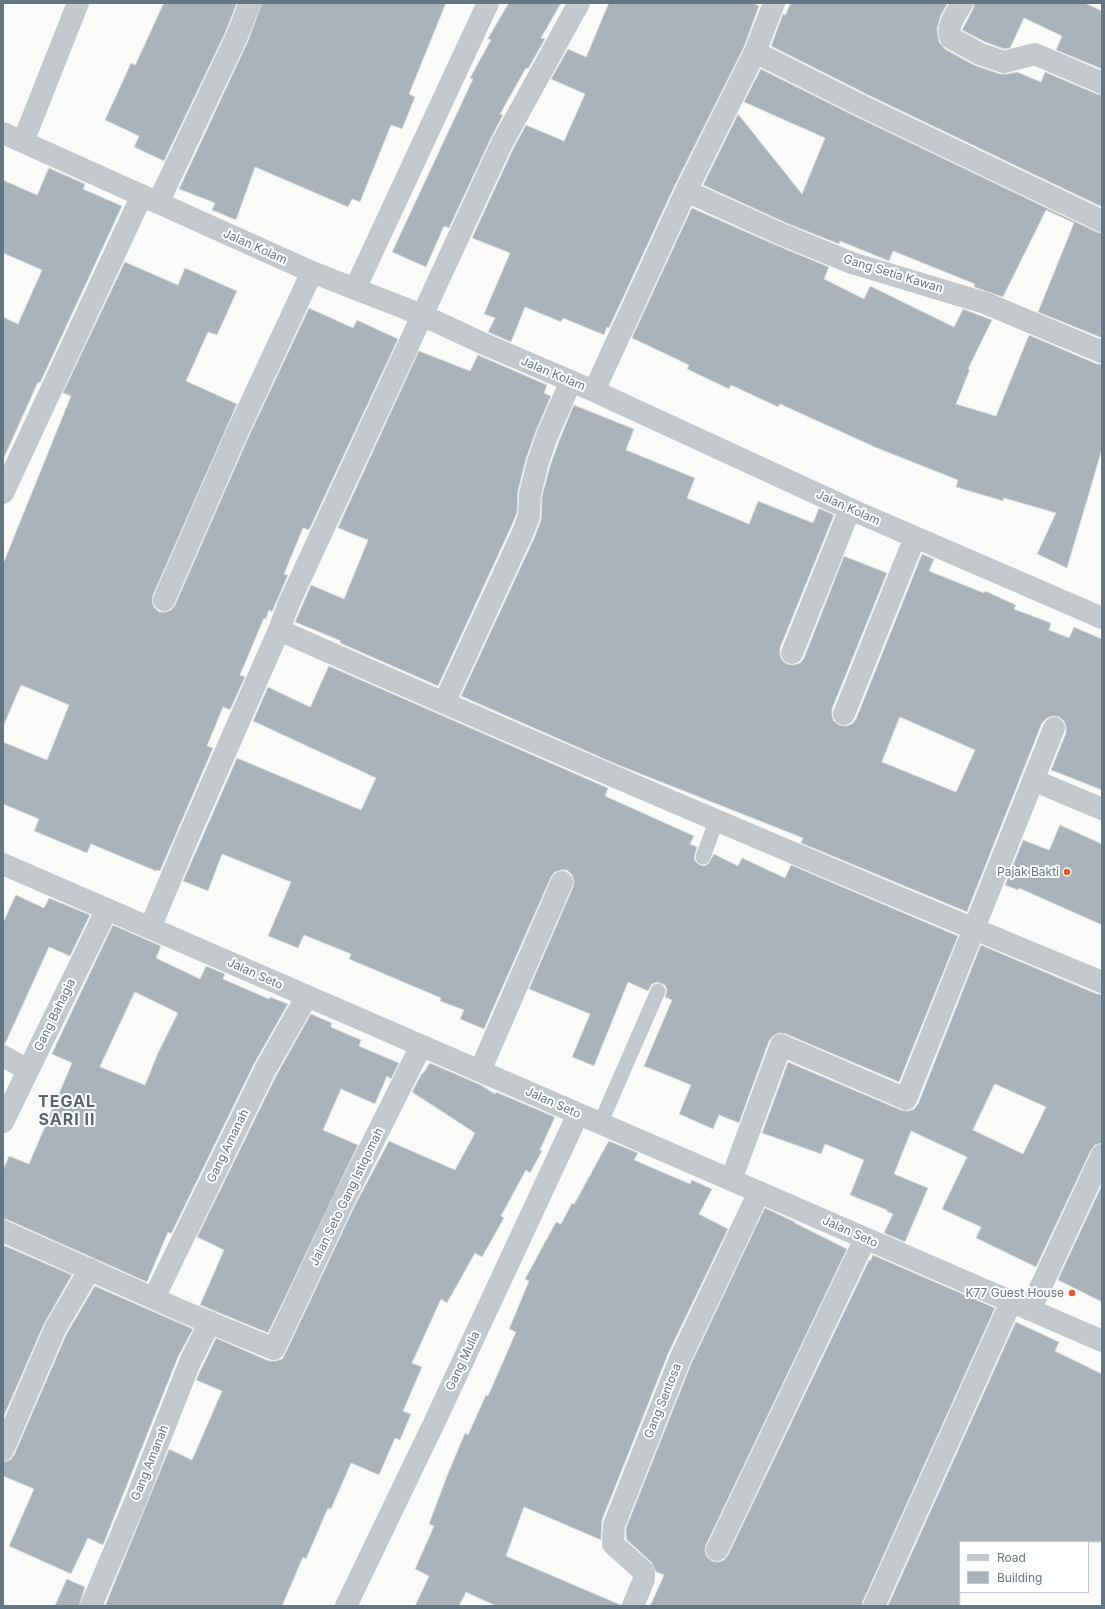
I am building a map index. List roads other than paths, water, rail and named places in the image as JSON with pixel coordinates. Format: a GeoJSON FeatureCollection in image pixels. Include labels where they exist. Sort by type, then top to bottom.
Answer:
{"type":"FeatureCollection","features":[{"type":"Feature","properties":{"kind":"street"},"geometry":{"type":"LineString","coordinates":[[23,142],[78,3]]}},
{"type":"Feature","properties":{"kind":"street"},"geometry":{"type":"LineString","coordinates":[[3,494],[150,199],[237,36],[250,3]]}},
{"type":"Feature","properties":{"kind":"street"},"geometry":{"type":"LineString","coordinates":[[355,289],[488,3]]}},
{"type":"Feature","properties":{"kind":"street"},"geometry":{"type":"LineString","coordinates":[[150,928],[289,604],[422,315],[502,143],[579,3]]}},
{"type":"Feature","properties":{"kind":"street"},"geometry":{"type":"LineString","coordinates":[[594,391],[686,191],[755,52],[774,3]]}},
{"type":"Feature","properties":{"kind":"street"},"geometry":{"type":"LineString","coordinates":[[962,3],[949,28],[951,38],[980,54],[1004,62],[1035,54],[1102,84]]}},
{"type":"Feature","properties":{"kind":"street"},"geometry":{"type":"LineString","coordinates":[[755,52],[862,106],[1102,221]]}},
{"type":"Feature","properties":{"kind":"street","name":"Jalan Kolam"},"geometry":{"type":"LineString","coordinates":[[3,133],[312,272],[422,315],[482,343],[594,391],[850,510],[915,536],[1102,618]]}},
{"type":"Feature","properties":{"kind":"street","name":"Gang Setia Kawan"},"geometry":{"type":"LineString","coordinates":[[686,191],[781,234],[852,263],[985,303],[1102,352]]}},
{"type":"Feature","properties":{"kind":"street"},"geometry":{"type":"LineString","coordinates":[[164,600],[236,435],[312,272]]}},
{"type":"Feature","properties":{"kind":"street"},"geometry":{"type":"LineString","coordinates":[[444,703],[523,532],[529,516],[530,494],[538,462],[547,436],[571,381]]}},
{"type":"Feature","properties":{"kind":"street"},"geometry":{"type":"LineString","coordinates":[[792,653],[850,510]]}},
{"type":"Feature","properties":{"kind":"street"},"geometry":{"type":"LineString","coordinates":[[844,714],[915,536]]}},
{"type":"Feature","properties":{"kind":"street"},"geometry":{"type":"LineString","coordinates":[[279,630],[444,703],[1102,982]]}},
{"type":"Feature","properties":{"kind":"street"},"geometry":{"type":"LineString","coordinates":[[731,1180],[782,1045],[906,1099],[1054,728]]}},
{"type":"Feature","properties":{"kind":"street"},"geometry":{"type":"LineString","coordinates":[[1033,780],[1102,809]]}},
{"type":"Feature","properties":{"kind":"street","name":"Jalan Seto"},"geometry":{"type":"LineString","coordinates":[[3,864],[1102,1341]]}},
{"type":"Feature","properties":{"kind":"street"},"geometry":{"type":"LineString","coordinates":[[480,1071],[562,882]]}},
{"type":"Feature","properties":{"kind":"street","name":"Gang Bahagia"},"geometry":{"type":"LineString","coordinates":[[3,1122],[107,909]]}},
{"type":"Feature","properties":{"kind":"street","name":"Gang Amanah"},"geometry":{"type":"LineString","coordinates":[[154,1298],[265,1070],[306,996]]}},
{"type":"Feature","properties":{"kind":"street","name":"Jalan Seto Gang Istiqomah"},"geometry":{"type":"LineString","coordinates":[[210,1322],[274,1349],[344,1200],[421,1046]]}},
{"type":"Feature","properties":{"kind":"street"},"geometry":{"type":"LineString","coordinates":[[3,1056],[28,1070]]}},
{"type":"Feature","properties":{"kind":"street","name":"Gang Mulia"},"geometry":{"type":"LineString","coordinates":[[346,1606],[436,1419],[578,1114]]}},
{"type":"Feature","properties":{"kind":"street"},"geometry":{"type":"LineString","coordinates":[[1030,1310],[1102,1155]]}},
{"type":"Feature","properties":{"kind":"street","name":"Gang Sentosa"},"geometry":{"type":"LineString","coordinates":[[633,1606],[644,1579],[644,1572],[613,1544],[614,1525],[680,1359],[759,1192]]}},
{"type":"Feature","properties":{"kind":"street"},"geometry":{"type":"LineString","coordinates":[[3,1231],[210,1322]]}},
{"type":"Feature","properties":{"kind":"street"},"geometry":{"type":"LineString","coordinates":[[717,1550],[865,1238]]}},
{"type":"Feature","properties":{"kind":"street"},"geometry":{"type":"LineString","coordinates":[[3,1450],[55,1329],[90,1269]]}},
{"type":"Feature","properties":{"kind":"street"},"geometry":{"type":"LineString","coordinates":[[874,1606],[1011,1302]]}},
{"type":"Feature","properties":{"kind":"street","name":"Gang Amanah"},"geometry":{"type":"LineString","coordinates":[[91,1606],[135,1502],[190,1362],[210,1322]]}},
{"type":"Feature","properties":{"kind":"lane"},"geometry":{"type":"LineString","coordinates":[[703,858],[716,819]]}},
{"type":"Feature","properties":{"kind":"lane"},"geometry":{"type":"LineString","coordinates":[[600,1124],[658,991]]}},
{"type":"Feature","properties":{"kind":"place","name":"Pajak Bakti"},"geometry":{"type":"Point","coordinates":[1067,872]}},
{"type":"Feature","properties":{"kind":"place","name":"K77 Guest House"},"geometry":{"type":"Point","coordinates":[1072,1293]}},
{"type":"Feature","properties":{"kind":"district","name":"TEGAL SARI II"},"geometry":{"type":"Point","coordinates":[67,1111]}}]}
